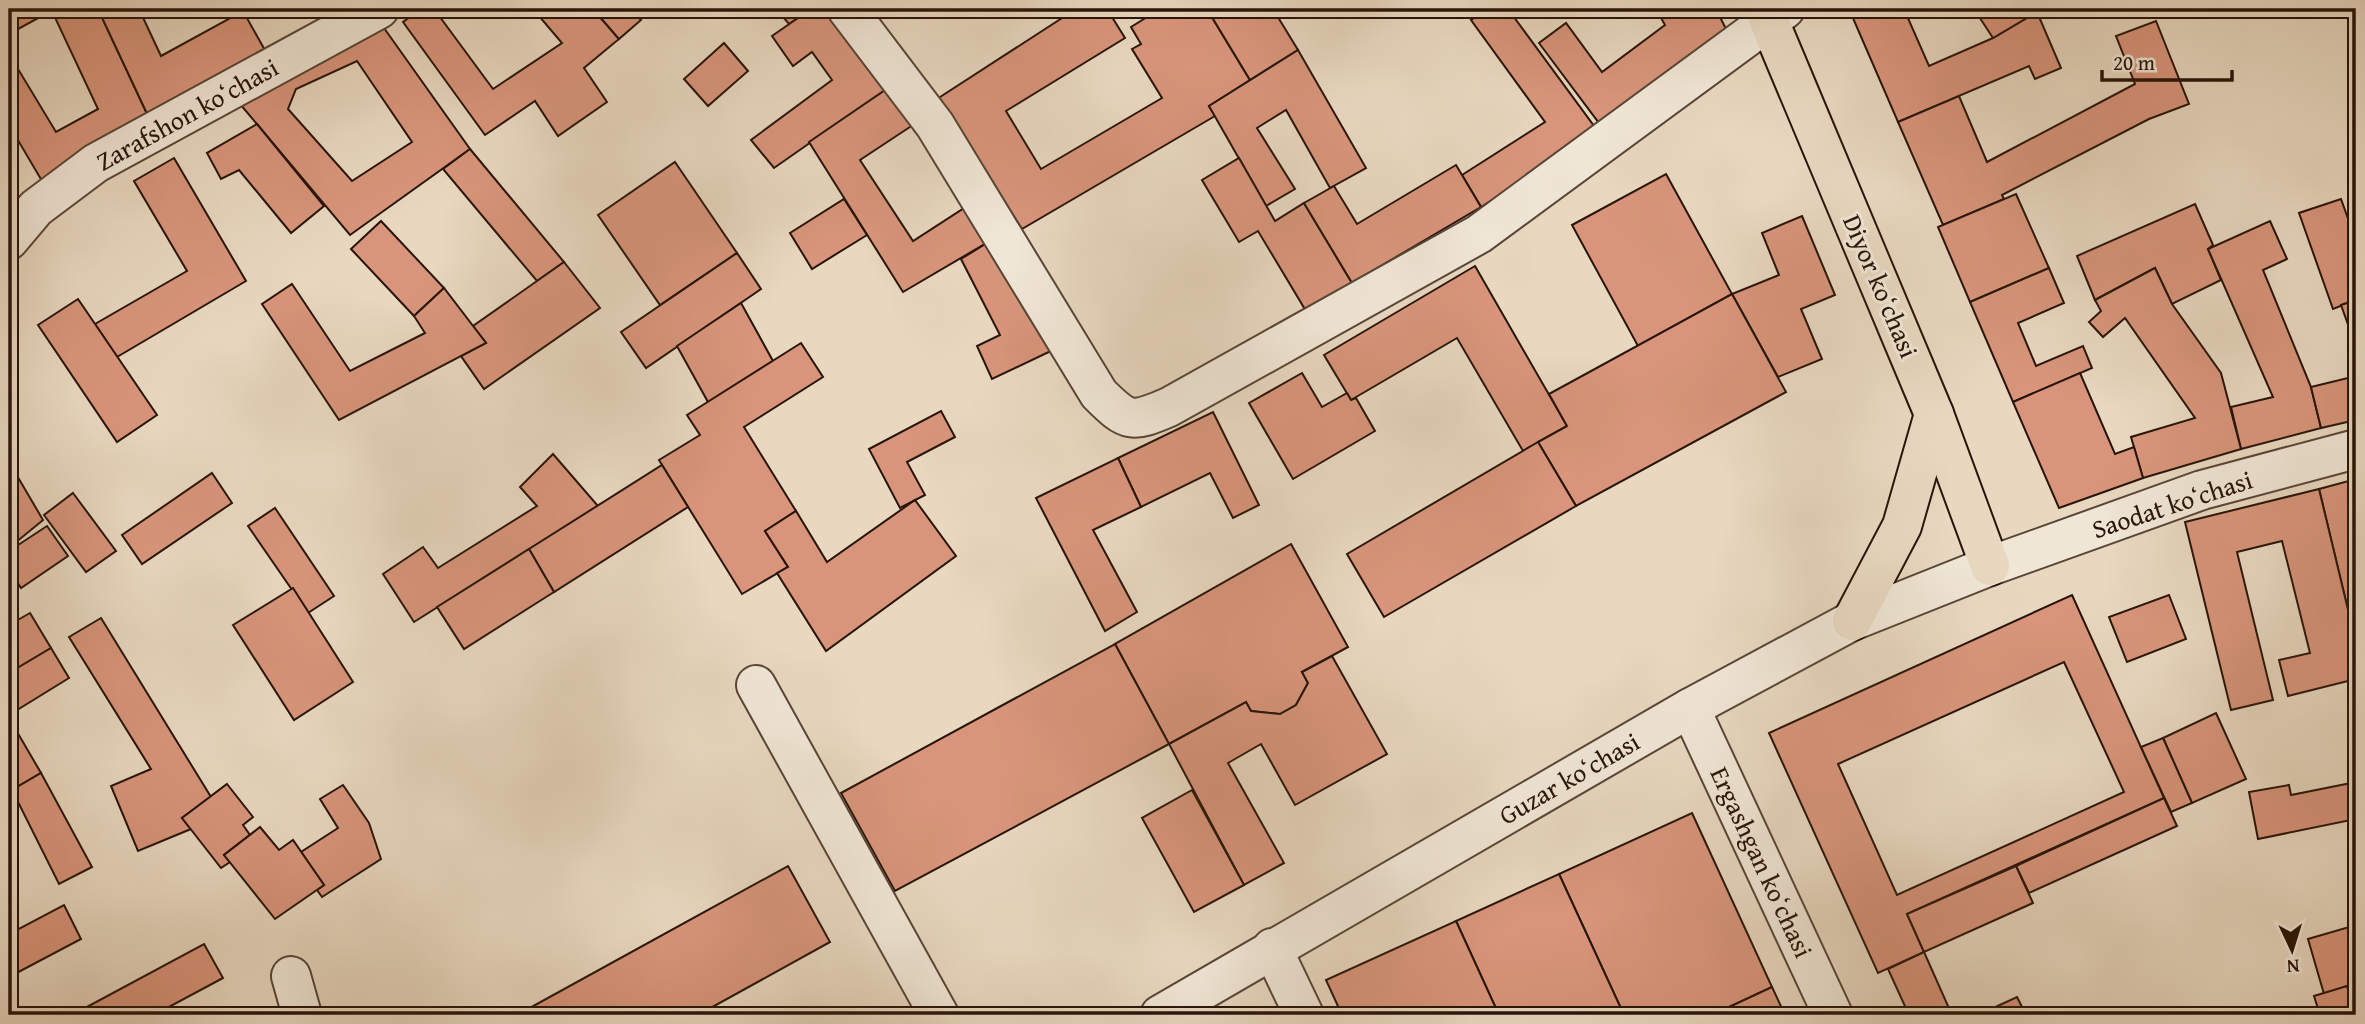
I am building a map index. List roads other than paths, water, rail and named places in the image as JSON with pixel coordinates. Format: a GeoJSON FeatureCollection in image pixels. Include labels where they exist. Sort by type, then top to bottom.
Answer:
{"type":"FeatureCollection","features":[{"type":"Feature","properties":{"kind":"main road","name":"Diyor koʻchasi"},"geometry":{"type":"LineString","coordinates":[[1773,13],[1934,414],[1990,566]]}},
{"type":"Feature","properties":{"kind":"main road"},"geometry":{"type":"LineString","coordinates":[[1852,621],[1902,526],[1934,414]]}},
{"type":"Feature","properties":{"kind":"street"},"geometry":{"type":"LineString","coordinates":[[847,9],[935,125],[1099,394],[1123,418],[1140,419],[1169,407],[1479,234],[1773,13]]}},
{"type":"Feature","properties":{"kind":"street","name":"Zarafshon koʻchasi"},"geometry":{"type":"LineString","coordinates":[[9,240],[36,208],[96,163],[369,11]]}},
{"type":"Feature","properties":{"kind":"street","name":"Saodat koʻchasi"},"geometry":{"type":"LineString","coordinates":[[1990,566],[2202,490],[2356,449]]}},
{"type":"Feature","properties":{"kind":"street","name":"Guzar koʻchasi"},"geometry":{"type":"LineString","coordinates":[[1160,1015],[1690,708],[1852,621],[1990,566]]}},
{"type":"Feature","properties":{"kind":"street"},"geometry":{"type":"LineString","coordinates":[[756,685],[940,1015]]}},
{"type":"Feature","properties":{"kind":"street","name":"Ergashgan koʻchasi"},"geometry":{"type":"LineString","coordinates":[[1690,708],[1833,1015]]}},
{"type":"Feature","properties":{"kind":"street"},"geometry":{"type":"LineString","coordinates":[[1272,948],[1304,1015]]}},
{"type":"Feature","properties":{"kind":"street"},"geometry":{"type":"LineString","coordinates":[[291,975],[302,1015]]}}]}
